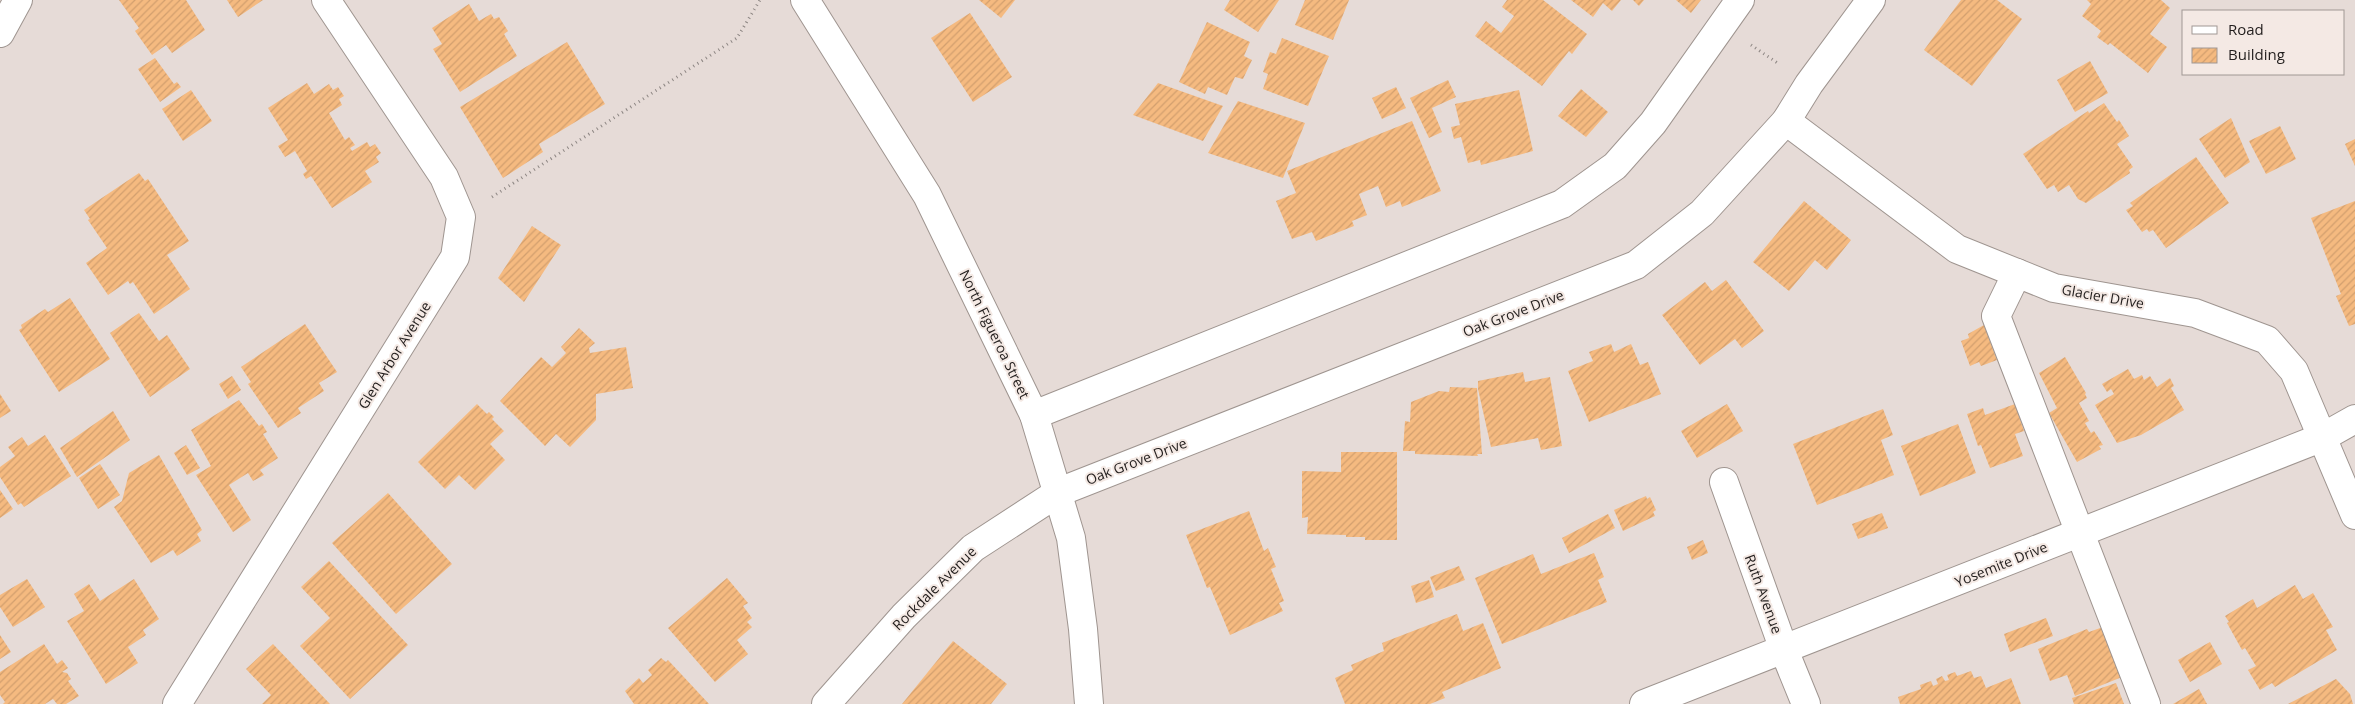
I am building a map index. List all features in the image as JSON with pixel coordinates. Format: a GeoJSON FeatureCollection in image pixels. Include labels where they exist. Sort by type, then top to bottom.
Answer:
{"type":"FeatureCollection","features":[{"type":"Feature","properties":{"kind":"street"},"geometry":{"type":"LineString","coordinates":[[0,33],[18,0]]}},
{"type":"Feature","properties":{"kind":"street","name":"Glen Arbor Avenue"},"geometry":{"type":"LineString","coordinates":[[177,704],[455,257],[460,217],[444,177],[326,0]]}},
{"type":"Feature","properties":{"kind":"street","name":"North Figueroa Street"},"geometry":{"type":"LineString","coordinates":[[805,0],[927,195],[1034,415],[1071,538],[1083,629],[1089,704]]}},
{"type":"Feature","properties":{"kind":"street"},"geometry":{"type":"LineString","coordinates":[[1034,415],[1562,204],[1614,166],[1653,123],[1721,24],[1740,0]]}},
{"type":"Feature","properties":{"kind":"street","name":"Oak Grove Drive"},"geometry":{"type":"LineString","coordinates":[[1058,492],[1636,265],[1702,213],[1786,121],[1809,84],[1871,0]]}},
{"type":"Feature","properties":{"kind":"street","name":"Glacier Drive"},"geometry":{"type":"LineString","coordinates":[[1786,121],[1957,248],[2054,288],[2195,313],[2267,340],[2294,371],[2355,515]]}},
{"type":"Feature","properties":{"kind":"street"},"geometry":{"type":"LineString","coordinates":[[2017,273],[1996,316],[2146,704]]}},
{"type":"Feature","properties":{"kind":"street","name":"Yosemite Drive"},"geometry":{"type":"LineString","coordinates":[[1644,704],[2323,438],[2355,419]]}},
{"type":"Feature","properties":{"kind":"street","name":"Ruth Avenue"},"geometry":{"type":"LineString","coordinates":[[1724,482],[1784,650],[1806,704]]}},
{"type":"Feature","properties":{"kind":"street","name":"Rockdale Avenue"},"geometry":{"type":"LineString","coordinates":[[826,704],[904,616],[973,548],[1058,492]]}},
{"type":"Feature","properties":{"kind":"path"},"geometry":{"type":"LineString","coordinates":[[460,217],[737,38],[760,0]]}},
{"type":"Feature","properties":{"kind":"path"},"geometry":{"type":"LineString","coordinates":[[1721,24],[1809,84]]}},
{"type":"Feature","properties":{"kind":"building"},"geometry":{"type":"Polygon","coordinates":[[[119,0],[186,0],[205,30],[172,53],[166,45],[152,55],[135,31],[139,28],[119,0]]]}},
{"type":"Feature","properties":{"kind":"building"},"geometry":{"type":"Polygon","coordinates":[[[227,0],[263,0],[238,17],[227,0]]]}},
{"type":"Feature","properties":{"kind":"building"},"geometry":{"type":"Polygon","coordinates":[[[979,0],[1015,0],[1001,18],[979,0]]]}},
{"type":"Feature","properties":{"kind":"building"},"geometry":{"type":"Polygon","coordinates":[[[1230,0],[1279,0],[1258,32],[1224,10],[1230,0]]]}},
{"type":"Feature","properties":{"kind":"building"},"geometry":{"type":"Polygon","coordinates":[[[1305,0],[1349,0],[1333,40],[1295,25],[1305,0]]]}},
{"type":"Feature","properties":{"kind":"building"},"geometry":{"type":"Polygon","coordinates":[[[1507,0],[1543,0],[1587,34],[1572,54],[1569,51],[1542,86],[1475,36],[1486,21],[1501,33],[1514,16],[1502,7],[1507,0]]]}},
{"type":"Feature","properties":{"kind":"building"},"geometry":{"type":"Polygon","coordinates":[[[1571,0],[1621,0],[1612,11],[1603,3],[1593,17],[1571,0]]]}},
{"type":"Feature","properties":{"kind":"building"},"geometry":{"type":"Polygon","coordinates":[[[1633,0],[1644,0],[1639,6],[1633,0]]]}},
{"type":"Feature","properties":{"kind":"building"},"geometry":{"type":"Polygon","coordinates":[[[1676,0],[1701,0],[1691,13],[1676,0]]]}},
{"type":"Feature","properties":{"kind":"building"},"geometry":{"type":"Polygon","coordinates":[[[1961,0],[1997,0],[2022,19],[1972,86],[1924,50],[1961,0]]]}},
{"type":"Feature","properties":{"kind":"building"},"geometry":{"type":"Polygon","coordinates":[[[2087,0],[2161,0],[2170,8],[2150,34],[2167,47],[2148,73],[2110,43],[2108,45],[2097,37],[2101,31],[2082,16],[2091,4],[2087,0]]]}},
{"type":"Feature","properties":{"kind":"building"},"geometry":{"type":"Polygon","coordinates":[[[469,4],[479,21],[491,14],[494,19],[499,17],[508,31],[504,34],[517,56],[460,92],[433,49],[442,44],[432,28],[469,4]]]}},
{"type":"Feature","properties":{"kind":"building"},"geometry":{"type":"Polygon","coordinates":[[[970,13],[1012,77],[973,102],[931,38],[970,13]]]}},
{"type":"Feature","properties":{"kind":"building"},"geometry":{"type":"Polygon","coordinates":[[[1207,22],[1250,42],[1244,56],[1252,60],[1243,79],[1235,77],[1227,95],[1208,87],[1205,94],[1179,82],[1207,22]]]}},
{"type":"Feature","properties":{"kind":"building"},"geometry":{"type":"Polygon","coordinates":[[[1282,38],[1329,56],[1308,106],[1263,89],[1268,74],[1263,72],[1270,52],[1276,54],[1282,38]]]}},
{"type":"Feature","properties":{"kind":"building"},"geometry":{"type":"Polygon","coordinates":[[[567,42],[605,104],[539,144],[543,152],[503,178],[460,107],[567,42]]]}},
{"type":"Feature","properties":{"kind":"building"},"geometry":{"type":"Polygon","coordinates":[[[155,58],[174,84],[177,82],[181,87],[160,102],[138,69],[155,58]]]}},
{"type":"Feature","properties":{"kind":"building"},"geometry":{"type":"Polygon","coordinates":[[[2090,61],[2108,93],[2075,112],[2057,80],[2090,61]]]}},
{"type":"Feature","properties":{"kind":"building"},"geometry":{"type":"Polygon","coordinates":[[[1448,80],[1456,97],[1432,108],[1442,132],[1429,138],[1410,98],[1448,80]]]}},
{"type":"Feature","properties":{"kind":"building"},"geometry":{"type":"Polygon","coordinates":[[[307,83],[314,94],[329,84],[333,90],[338,87],[344,96],[339,99],[342,105],[329,113],[345,140],[349,137],[355,145],[350,148],[352,151],[367,142],[370,147],[375,144],[381,153],[376,157],[379,162],[365,171],[372,182],[332,208],[311,176],[306,179],[303,174],[307,171],[295,151],[285,157],[278,146],[288,140],[268,108],[307,83]]]}},
{"type":"Feature","properties":{"kind":"building"},"geometry":{"type":"Polygon","coordinates":[[[1158,83],[1223,106],[1203,141],[1133,115],[1158,83]]]}},
{"type":"Feature","properties":{"kind":"building"},"geometry":{"type":"Polygon","coordinates":[[[1396,87],[1406,108],[1382,119],[1372,98],[1396,87]]]}},
{"type":"Feature","properties":{"kind":"building"},"geometry":{"type":"Polygon","coordinates":[[[1581,89],[1608,112],[1586,137],[1558,116],[1581,89]]]}},
{"type":"Feature","properties":{"kind":"building"},"geometry":{"type":"Polygon","coordinates":[[[191,90],[212,121],[183,141],[162,109],[191,90]]]}},
{"type":"Feature","properties":{"kind":"building"},"geometry":{"type":"Polygon","coordinates":[[[1519,90],[1533,151],[1481,165],[1480,160],[1468,163],[1461,137],[1454,139],[1451,127],[1460,125],[1455,104],[1519,90]]]}},
{"type":"Feature","properties":{"kind":"building"},"geometry":{"type":"Polygon","coordinates":[[[1238,101],[1305,123],[1283,178],[1208,153],[1238,101]]]}},
{"type":"Feature","properties":{"kind":"building"},"geometry":{"type":"Polygon","coordinates":[[[2104,103],[2117,122],[2119,120],[2129,136],[2117,144],[2133,167],[2129,170],[2130,173],[2086,203],[2078,199],[2069,185],[2058,192],[2054,185],[2047,189],[2023,154],[2088,111],[2089,113],[2104,103]]]}},
{"type":"Feature","properties":{"kind":"building"},"geometry":{"type":"Polygon","coordinates":[[[2231,118],[2250,162],[2225,178],[2199,139],[2231,118]]]}},
{"type":"Feature","properties":{"kind":"building"},"geometry":{"type":"Polygon","coordinates":[[[1412,121],[1441,191],[1402,207],[1400,201],[1386,207],[1378,186],[1359,194],[1367,215],[1352,221],[1354,226],[1316,241],[1312,232],[1292,239],[1276,201],[1296,193],[1287,171],[1412,121]]]}},
{"type":"Feature","properties":{"kind":"building"},"geometry":{"type":"Polygon","coordinates":[[[2280,126],[2296,159],[2266,174],[2249,141],[2280,126]]]}},
{"type":"Feature","properties":{"kind":"building"},"geometry":{"type":"Polygon","coordinates":[[[2355,139],[2355,166],[2345,144],[2355,139]]]}},
{"type":"Feature","properties":{"kind":"building"},"geometry":{"type":"Polygon","coordinates":[[[2196,157],[2229,203],[2166,248],[2153,230],[2149,232],[2147,229],[2142,232],[2126,210],[2133,206],[2130,203],[2196,157]]]}},
{"type":"Feature","properties":{"kind":"building"},"geometry":{"type":"Polygon","coordinates":[[[139,173],[145,181],[148,179],[189,241],[167,255],[190,289],[154,314],[133,282],[130,284],[128,281],[108,295],[86,263],[107,248],[88,220],[90,219],[84,210],[139,173]]]}},
{"type":"Feature","properties":{"kind":"building"},"geometry":{"type":"Polygon","coordinates":[[[1804,201],[1851,240],[1827,270],[1815,260],[1789,291],[1753,262],[1804,201]]]}},
{"type":"Feature","properties":{"kind":"building"},"geometry":{"type":"Polygon","coordinates":[[[2355,201],[2355,324],[2349,326],[2336,296],[2341,294],[2311,218],[2355,201]]]}},
{"type":"Feature","properties":{"kind":"building"},"geometry":{"type":"Polygon","coordinates":[[[532,226],[561,245],[524,302],[498,278],[532,226]]]}},
{"type":"Feature","properties":{"kind":"building"},"geometry":{"type":"Polygon","coordinates":[[[1726,280],[1764,331],[1742,348],[1735,339],[1700,365],[1662,315],[1705,282],[1712,291],[1726,280]]]}},
{"type":"Feature","properties":{"kind":"building"},"geometry":{"type":"Polygon","coordinates":[[[70,298],[110,359],[59,392],[19,330],[22,328],[21,325],[45,309],[48,312],[70,298]]]}},
{"type":"Feature","properties":{"kind":"building"},"geometry":{"type":"Polygon","coordinates":[[[139,313],[159,341],[167,335],[190,369],[150,397],[110,333],[139,313]]]}},
{"type":"Feature","properties":{"kind":"building"},"geometry":{"type":"Polygon","coordinates":[[[305,324],[337,372],[319,383],[324,391],[298,408],[301,413],[278,428],[248,384],[251,382],[241,367],[305,324]]]}},
{"type":"Feature","properties":{"kind":"building"},"geometry":{"type":"Polygon","coordinates":[[[1984,325],[1997,360],[1981,366],[1979,362],[1970,366],[1961,341],[1969,338],[1968,334],[1984,325]]]}},
{"type":"Feature","properties":{"kind":"building"},"geometry":{"type":"Polygon","coordinates":[[[579,328],[595,343],[589,348],[590,353],[626,347],[633,388],[596,394],[596,420],[570,447],[556,434],[545,446],[500,401],[541,357],[552,367],[566,353],[561,347],[579,328]]]}},
{"type":"Feature","properties":{"kind":"building"},"geometry":{"type":"Polygon","coordinates":[[[1611,344],[1614,352],[1631,344],[1640,365],[1648,362],[1661,394],[1589,422],[1568,371],[1593,361],[1589,352],[1611,344]]]}},
{"type":"Feature","properties":{"kind":"building"},"geometry":{"type":"Polygon","coordinates":[[[2065,357],[2086,393],[2087,398],[2079,403],[2089,421],[2085,423],[2091,433],[2094,431],[2103,445],[2099,446],[2101,449],[2077,462],[2049,413],[2057,408],[2039,373],[2065,357]]]}},
{"type":"Feature","properties":{"kind":"building"},"geometry":{"type":"Polygon","coordinates":[[[2128,369],[2134,379],[2142,375],[2144,380],[2150,376],[2157,387],[2170,378],[2174,386],[2171,388],[2184,410],[2141,435],[2117,443],[2095,405],[2114,394],[2111,389],[2107,392],[2102,384],[2128,369]]]}},
{"type":"Feature","properties":{"kind":"building"},"geometry":{"type":"Polygon","coordinates":[[[1523,372],[1525,382],[1550,377],[1562,446],[1541,450],[1538,438],[1491,447],[1478,389],[1478,381],[1523,372]]]}},
{"type":"Feature","properties":{"kind":"building"},"geometry":{"type":"Polygon","coordinates":[[[232,376],[241,390],[228,399],[219,384],[232,376]]]}},
{"type":"Feature","properties":{"kind":"building"},"geometry":{"type":"Polygon","coordinates":[[[1450,387],[1477,388],[1482,454],[1477,454],[1478,456],[1415,454],[1415,451],[1403,451],[1405,421],[1410,422],[1411,402],[1439,391],[1449,392],[1450,387]]]}},
{"type":"Feature","properties":{"kind":"building"},"geometry":{"type":"Polygon","coordinates":[[[0,394],[11,411],[0,418],[0,394]]]}},
{"type":"Feature","properties":{"kind":"building"},"geometry":{"type":"Polygon","coordinates":[[[239,400],[259,426],[262,424],[267,432],[263,434],[278,458],[260,470],[264,475],[253,481],[248,473],[229,485],[251,520],[233,532],[196,475],[211,466],[191,430],[239,400]]]}},
{"type":"Feature","properties":{"kind":"building"},"geometry":{"type":"Polygon","coordinates":[[[477,404],[487,414],[489,412],[494,417],[492,419],[504,431],[490,444],[505,460],[475,490],[459,475],[445,489],[418,462],[477,404]]]}},
{"type":"Feature","properties":{"kind":"building"},"geometry":{"type":"Polygon","coordinates":[[[1727,404],[1743,431],[1697,458],[1681,431],[1727,404]]]}},
{"type":"Feature","properties":{"kind":"building"},"geometry":{"type":"Polygon","coordinates":[[[2015,404],[2024,431],[2015,434],[2023,456],[1990,468],[1981,445],[1978,446],[1967,414],[1983,408],[1985,415],[2015,404]]]}},
{"type":"Feature","properties":{"kind":"building"},"geometry":{"type":"Polygon","coordinates":[[[1883,409],[1893,435],[1881,440],[1894,475],[1817,505],[1793,444],[1883,409]]]}},
{"type":"Feature","properties":{"kind":"building"},"geometry":{"type":"Polygon","coordinates":[[[113,411],[130,440],[77,477],[60,448],[113,411]]]}},
{"type":"Feature","properties":{"kind":"building"},"geometry":{"type":"Polygon","coordinates":[[[1958,424],[1976,473],[1920,496],[1901,446],[1958,424]]]}},
{"type":"Feature","properties":{"kind":"building"},"geometry":{"type":"Polygon","coordinates":[[[45,435],[71,476],[24,507],[21,503],[18,505],[0,477],[0,467],[15,456],[8,447],[22,437],[28,446],[45,435]]]}},
{"type":"Feature","properties":{"kind":"building"},"geometry":{"type":"Polygon","coordinates":[[[186,445],[200,468],[187,475],[174,453],[186,445]]]}},
{"type":"Feature","properties":{"kind":"building"},"geometry":{"type":"Polygon","coordinates":[[[1341,452],[1397,452],[1397,540],[1365,540],[1365,537],[1346,537],[1346,535],[1307,534],[1308,517],[1302,518],[1302,471],[1341,472],[1341,452]]]}},
{"type":"Feature","properties":{"kind":"building"},"geometry":{"type":"Polygon","coordinates":[[[159,455],[202,530],[197,534],[201,541],[177,556],[173,550],[151,563],[114,507],[122,501],[129,473],[159,455]]]}},
{"type":"Feature","properties":{"kind":"building"},"geometry":{"type":"Polygon","coordinates":[[[100,464],[120,495],[98,509],[79,478],[100,464]]]}},
{"type":"Feature","properties":{"kind":"building"},"geometry":{"type":"Polygon","coordinates":[[[0,490],[13,509],[0,518],[0,490]]]}},
{"type":"Feature","properties":{"kind":"building"},"geometry":{"type":"Polygon","coordinates":[[[388,493],[452,564],[396,614],[332,543],[388,493]]]}},
{"type":"Feature","properties":{"kind":"building"},"geometry":{"type":"Polygon","coordinates":[[[1646,496],[1647,499],[1650,497],[1656,510],[1653,512],[1655,516],[1623,531],[1614,510],[1646,496]]]}},
{"type":"Feature","properties":{"kind":"building"},"geometry":{"type":"Polygon","coordinates":[[[1249,511],[1264,551],[1268,548],[1276,567],[1271,569],[1284,601],[1279,603],[1283,611],[1230,635],[1210,587],[1207,588],[1186,535],[1249,511]]]}},
{"type":"Feature","properties":{"kind":"building"},"geometry":{"type":"Polygon","coordinates":[[[1882,513],[1888,528],[1858,539],[1852,524],[1882,513]]]}},
{"type":"Feature","properties":{"kind":"building"},"geometry":{"type":"Polygon","coordinates":[[[1608,514],[1615,528],[1569,553],[1562,538],[1608,514]]]}},
{"type":"Feature","properties":{"kind":"building"},"geometry":{"type":"Polygon","coordinates":[[[1703,540],[1708,553],[1692,560],[1687,547],[1703,540]]]}},
{"type":"Feature","properties":{"kind":"building"},"geometry":{"type":"Polygon","coordinates":[[[1594,553],[1604,577],[1598,580],[1607,602],[1502,644],[1475,578],[1533,554],[1541,574],[1594,553]]]}},
{"type":"Feature","properties":{"kind":"building"},"geometry":{"type":"Polygon","coordinates":[[[329,561],[408,645],[350,699],[300,646],[330,618],[301,587],[329,561]]]}},
{"type":"Feature","properties":{"kind":"building"},"geometry":{"type":"Polygon","coordinates":[[[1459,566],[1465,580],[1436,591],[1430,577],[1459,566]]]}},
{"type":"Feature","properties":{"kind":"building"},"geometry":{"type":"Polygon","coordinates":[[[727,578],[748,603],[743,606],[752,618],[747,622],[752,627],[737,640],[748,654],[715,682],[668,628],[727,578]]]}},
{"type":"Feature","properties":{"kind":"building"},"geometry":{"type":"Polygon","coordinates":[[[27,579],[45,607],[13,627],[0,607],[0,595],[27,579]]]}},
{"type":"Feature","properties":{"kind":"building"},"geometry":{"type":"Polygon","coordinates":[[[134,579],[159,619],[143,630],[146,635],[128,647],[138,663],[106,684],[67,621],[84,611],[74,594],[89,584],[100,601],[134,579]]]}},
{"type":"Feature","properties":{"kind":"building"},"geometry":{"type":"Polygon","coordinates":[[[1429,580],[1434,597],[1416,603],[1411,586],[1429,580]]]}},
{"type":"Feature","properties":{"kind":"building"},"geometry":{"type":"Polygon","coordinates":[[[2295,585],[2303,599],[2313,593],[2333,627],[2326,630],[2337,650],[2275,687],[2272,683],[2260,690],[2248,670],[2256,666],[2245,648],[2242,650],[2225,616],[2253,599],[2257,608],[2295,585]]]}},
{"type":"Feature","properties":{"kind":"building"},"geometry":{"type":"Polygon","coordinates":[[[1457,614],[1463,631],[1483,623],[1501,668],[1442,692],[1445,698],[1430,704],[1345,704],[1335,678],[1353,670],[1351,665],[1384,651],[1382,643],[1457,614]]]}},
{"type":"Feature","properties":{"kind":"building"},"geometry":{"type":"Polygon","coordinates":[[[2046,618],[2053,636],[2010,652],[2004,634],[2046,618]]]}},
{"type":"Feature","properties":{"kind":"building"},"geometry":{"type":"Polygon","coordinates":[[[2103,627],[2122,677],[2075,696],[2067,675],[2050,681],[2038,649],[2087,629],[2089,632],[2103,627]]]}},
{"type":"Feature","properties":{"kind":"building"},"geometry":{"type":"Polygon","coordinates":[[[0,635],[11,652],[0,659],[0,635]]]}},
{"type":"Feature","properties":{"kind":"building"},"geometry":{"type":"Polygon","coordinates":[[[953,641],[1007,684],[991,704],[902,704],[953,641]]]}},
{"type":"Feature","properties":{"kind":"building"},"geometry":{"type":"Polygon","coordinates":[[[2210,642],[2222,664],[2190,682],[2178,660],[2210,642]]]}},
{"type":"Feature","properties":{"kind":"building"},"geometry":{"type":"Polygon","coordinates":[[[44,644],[57,664],[62,660],[68,668],[62,672],[67,673],[71,679],[68,681],[79,696],[66,704],[57,704],[53,699],[45,704],[3,704],[5,702],[0,695],[0,672],[44,644]]]}},
{"type":"Feature","properties":{"kind":"building"},"geometry":{"type":"Polygon","coordinates":[[[273,644],[330,704],[262,704],[271,695],[246,669],[273,644]]]}},
{"type":"Feature","properties":{"kind":"building"},"geometry":{"type":"Polygon","coordinates":[[[661,658],[666,662],[668,660],[709,704],[634,704],[625,691],[639,678],[643,683],[652,675],[648,670],[661,658]]]}},
{"type":"Feature","properties":{"kind":"building"},"geometry":{"type":"Polygon","coordinates":[[[1971,671],[1974,678],[1981,676],[1986,688],[2011,678],[2021,704],[1900,704],[1898,697],[1921,689],[1920,685],[1931,681],[1933,686],[1938,684],[1936,679],[1942,676],[1945,681],[1949,680],[1947,675],[1955,672],[1957,676],[1971,671]]]}},
{"type":"Feature","properties":{"kind":"building"},"geometry":{"type":"Polygon","coordinates":[[[2336,679],[2350,694],[2353,704],[2288,704],[2336,679]]]}},
{"type":"Feature","properties":{"kind":"building"},"geometry":{"type":"Polygon","coordinates":[[[2116,683],[2124,704],[2074,704],[2072,698],[2116,683]]]}},
{"type":"Feature","properties":{"kind":"building"},"geometry":{"type":"Polygon","coordinates":[[[2199,689],[2207,704],[2173,704],[2199,689]]]}}]}
